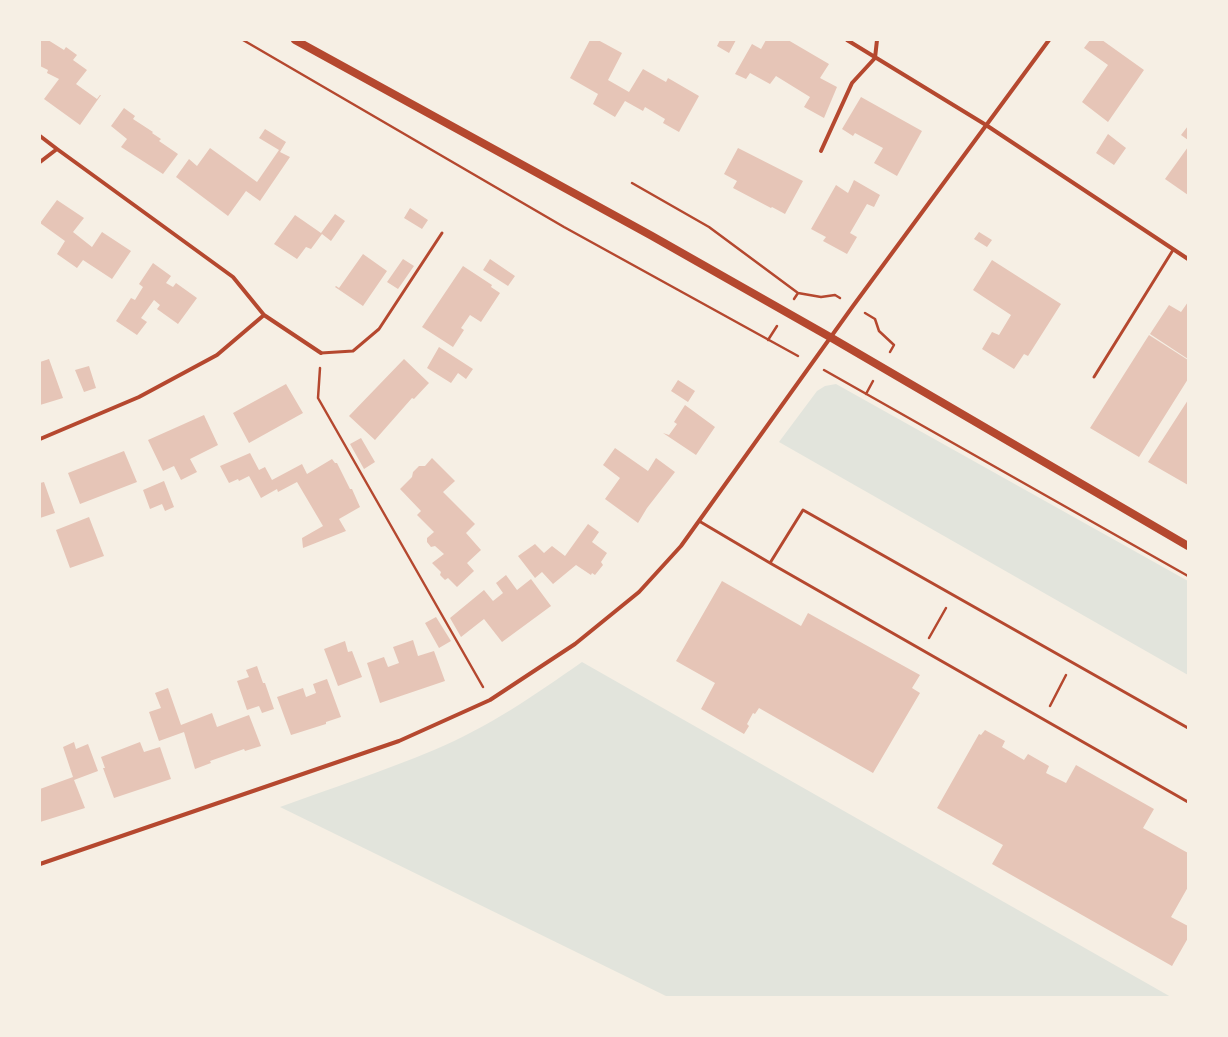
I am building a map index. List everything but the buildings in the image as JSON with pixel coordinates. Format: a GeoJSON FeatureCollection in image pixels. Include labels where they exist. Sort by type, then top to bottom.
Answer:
{"type":"FeatureCollection","features":[{"type":"Feature","properties":{"kind":"main road"},"geometry":{"type":"LineString","coordinates":[[295,40],[652,236],[1188,546]]}},
{"type":"Feature","properties":{"kind":"street"},"geometry":{"type":"LineString","coordinates":[[847,40],[986,125],[1188,260]]}},
{"type":"Feature","properties":{"kind":"street"},"geometry":{"type":"LineString","coordinates":[[821,151],[852,83],[875,58],[877,40]]}},
{"type":"Feature","properties":{"kind":"street"},"geometry":{"type":"LineString","coordinates":[[40,864],[399,741],[490,700],[575,644],[639,592],[681,546],[830,338],[1049,40]]}},
{"type":"Feature","properties":{"kind":"street"},"geometry":{"type":"LineString","coordinates":[[40,136],[233,277],[264,315],[321,353]]}},
{"type":"Feature","properties":{"kind":"street"},"geometry":{"type":"LineString","coordinates":[[40,162],[57,148]]}},
{"type":"Feature","properties":{"kind":"street"},"geometry":{"type":"LineString","coordinates":[[40,440],[139,397],[217,355],[264,315]]}},
{"type":"Feature","properties":{"kind":"lane"},"geometry":{"type":"LineString","coordinates":[[321,353],[353,351],[379,329],[442,233]]}},
{"type":"Feature","properties":{"kind":"lane"},"geometry":{"type":"LineString","coordinates":[[1094,377],[1174,250]]}},
{"type":"Feature","properties":{"kind":"lane"},"geometry":{"type":"LineString","coordinates":[[770,563],[804,510],[1188,728]]}},
{"type":"Feature","properties":{"kind":"lane"},"geometry":{"type":"LineString","coordinates":[[699,521],[1188,802]]}},
{"type":"Feature","properties":{"kind":"path"},"geometry":{"type":"LineString","coordinates":[[243,40],[564,227],[812,364],[1188,576]]}},
{"type":"Feature","properties":{"kind":"path"},"geometry":{"type":"LineString","coordinates":[[632,183],[709,227],[798,293]]}},
{"type":"Feature","properties":{"kind":"path"},"geometry":{"type":"LineString","coordinates":[[321,353],[318,398],[490,700]]}},
{"type":"Feature","properties":{"kind":"path"},"geometry":{"type":"LineString","coordinates":[[923,649],[953,595]]}},
{"type":"Feature","properties":{"kind":"path"},"geometry":{"type":"LineString","coordinates":[[1043,719],[1073,663]]}},
{"type":"Feature","properties":{"kind":"shaded area"},"geometry":{"type":"Polygon","coordinates":[[[836,384],[1188,581],[1188,675],[779,442],[817,391],[825,386],[836,384]]]}},
{"type":"Feature","properties":{"kind":"shaded area"},"geometry":{"type":"Polygon","coordinates":[[[582,662],[1171,997],[668,997],[280,807],[396,765],[473,732],[546,687],[582,662]]]}}]}
